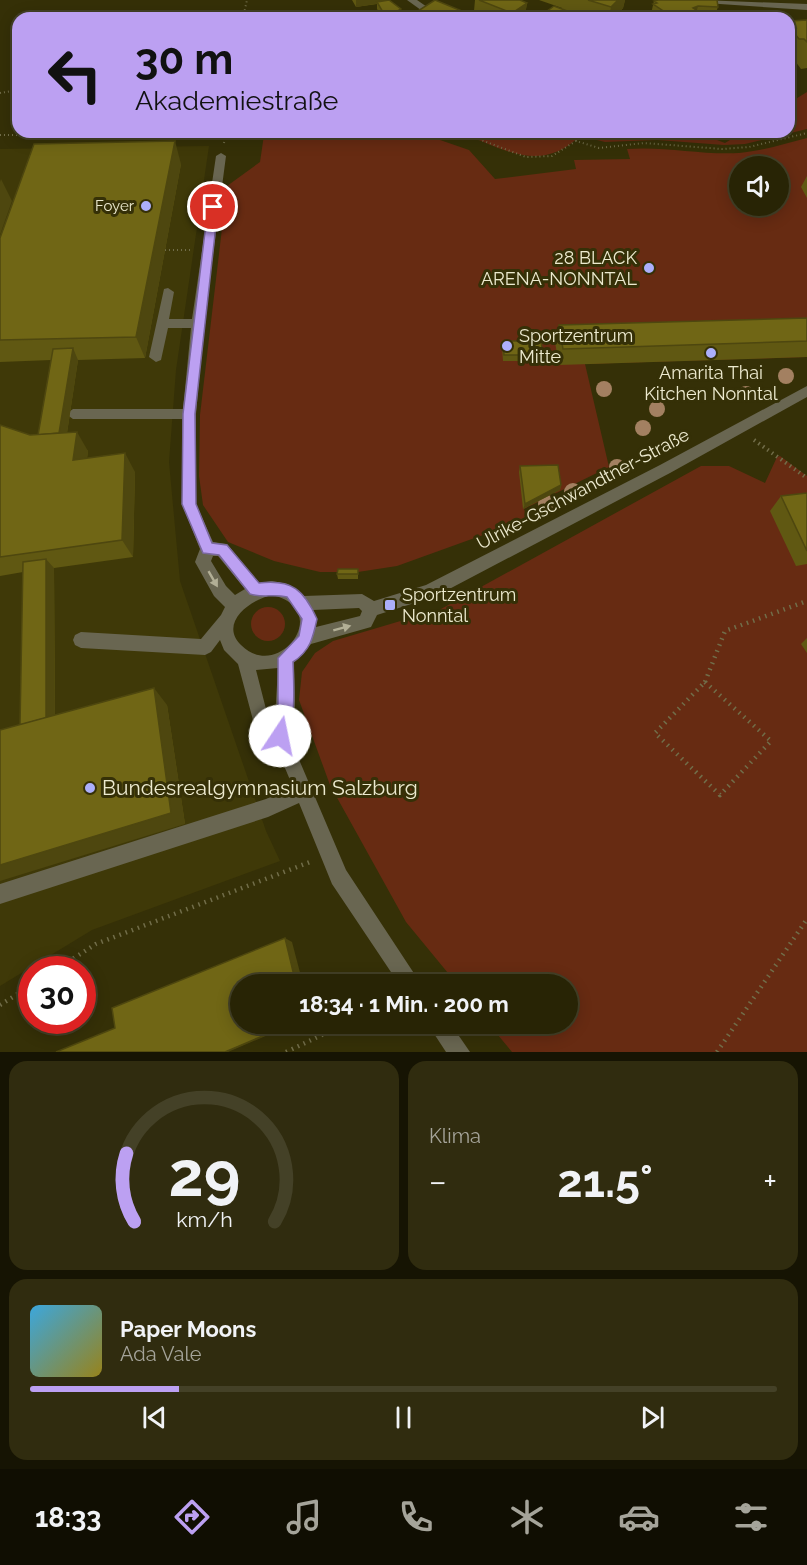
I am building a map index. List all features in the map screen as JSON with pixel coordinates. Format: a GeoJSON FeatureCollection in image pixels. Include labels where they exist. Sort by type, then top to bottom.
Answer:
{"type":"FeatureCollection","features":[{"type":"Feature","properties":{"kind":"street"},"geometry":{"type":"LineString","coordinates":[[411,0],[427,12]]}},
{"type":"Feature","properties":{"kind":"street"},"geometry":{"type":"LineString","coordinates":[[705,0],[761,8],[807,7]]}},
{"type":"Feature","properties":{"kind":"street"},"geometry":{"type":"LineString","coordinates":[[81,640],[205,647],[230,614],[255,590],[274,587],[291,592],[301,603],[309,619],[306,638],[298,650],[286,658],[265,664],[245,660],[232,652],[225,638],[230,614],[203,562],[208,549],[189,504],[189,414],[198,323],[221,156]]}},
{"type":"Feature","properties":{"kind":"street"},"geometry":{"type":"LineString","coordinates":[[156,357],[168,292]]}},
{"type":"Feature","properties":{"kind":"street"},"geometry":{"type":"LineString","coordinates":[[163,324],[198,323]]}},
{"type":"Feature","properties":{"kind":"street","name":"Ulrike-Gschwandtner-Straße"},"geometry":{"type":"LineString","coordinates":[[306,638],[365,622],[372,609],[430,591],[807,391]]}},
{"type":"Feature","properties":{"kind":"street"},"geometry":{"type":"LineString","coordinates":[[73,414],[189,414]]}},
{"type":"Feature","properties":{"kind":"street"},"geometry":{"type":"LineString","coordinates":[[208,549],[222,549],[255,590]]}},
{"type":"Feature","properties":{"kind":"street"},"geometry":{"type":"LineString","coordinates":[[301,603],[362,601],[372,609]]}},
{"type":"Feature","properties":{"kind":"street"},"geometry":{"type":"LineString","coordinates":[[280,736],[286,708],[286,658]]}},
{"type":"Feature","properties":{"kind":"street"},"geometry":{"type":"LineString","coordinates":[[245,660],[259,714],[280,736],[339,877],[404,974]]}},
{"type":"Feature","properties":{"kind":"street"},"geometry":{"type":"LineString","coordinates":[[0,894],[268,807],[303,792]]}},
{"type":"Feature","properties":{"kind":"street"},"geometry":{"type":"LineString","coordinates":[[445,1034],[459,1052]]}},
{"type":"Feature","properties":{"kind":"path"},"geometry":{"type":"LineString","coordinates":[[476,138],[526,157],[552,156],[579,138]]}},
{"type":"Feature","properties":{"kind":"path"},"geometry":{"type":"LineString","coordinates":[[576,141],[599,148],[644,143],[722,149],[749,147],[786,138]]}},
{"type":"Feature","properties":{"kind":"path"},"geometry":{"type":"LineString","coordinates":[[165,250],[199,249]]}},
{"type":"Feature","properties":{"kind":"path"},"geometry":{"type":"LineString","coordinates":[[739,429],[807,478]]}},
{"type":"Feature","properties":{"kind":"path"},"geometry":{"type":"LineString","coordinates":[[705,682],[771,741],[720,795],[655,733],[705,682],[725,631],[807,601]]}},
{"type":"Feature","properties":{"kind":"path"},"geometry":{"type":"LineString","coordinates":[[77,956],[96,944],[298,867],[328,853]]}},
{"type":"Feature","properties":{"kind":"path"},"geometry":{"type":"LineString","coordinates":[[717,1052],[807,919]]}},
{"type":"Feature","properties":{"kind":"path"},"geometry":{"type":"LineString","coordinates":[[0,1005],[18,994]]}},
{"type":"Feature","properties":{"kind":"path"},"geometry":{"type":"LineString","coordinates":[[286,1052],[324,1034]]}},
{"type":"Feature","properties":{"kind":"shaded area"},"geometry":{"type":"Polygon","coordinates":[[[807,92],[807,129],[795,132],[795,99],[807,92]]]}},
{"type":"Feature","properties":{"kind":"shaded area","name":"Sportzentrum Mitte"},"geometry":{"type":"Polygon","coordinates":[[[264,138],[434,138],[469,150],[495,179],[576,169],[574,160],[630,159],[627,149],[739,153],[807,138],[807,357],[585,364],[609,467],[524,509],[527,519],[397,566],[358,572],[320,572],[274,561],[228,542],[203,505],[199,476],[200,415],[227,186],[260,162],[264,138]]]}},
{"type":"Feature","properties":{"kind":"shaded area"},"geometry":{"type":"Polygon","coordinates":[[[474,138],[577,138],[554,153],[539,156],[509,152],[474,138]]]}},
{"type":"Feature","properties":{"kind":"shaded area"},"geometry":{"type":"Polygon","coordinates":[[[595,138],[712,138],[725,143],[733,138],[770,138],[745,144],[724,145],[657,140],[605,142],[595,138]]]}},
{"type":"Feature","properties":{"kind":"shaded area"},"geometry":{"type":"Polygon","coordinates":[[[209,146],[176,370],[169,462],[180,581],[266,831],[280,861],[92,930],[49,956],[18,956],[18,975],[0,986],[0,149],[209,146]]]}},
{"type":"Feature","properties":{"kind":"shaded area"},"geometry":{"type":"Polygon","coordinates":[[[780,456],[807,476],[807,1052],[512,1052],[497,1034],[578,1034],[578,974],[449,974],[406,922],[330,785],[299,700],[302,672],[315,653],[333,641],[441,609],[701,466],[729,466],[765,483],[777,457],[780,456]]]}},
{"type":"Feature","properties":{"kind":"shaded area"},"geometry":{"type":"Polygon","coordinates":[[[268,607],[280,612],[285,624],[280,636],[268,641],[256,636],[251,624],[256,612],[268,607]]]}},
{"type":"Feature","properties":{"kind":"building"},"geometry":{"type":"Polygon","coordinates":[[[389,0],[401,9],[396,12],[383,12],[377,2],[389,0]]]}},
{"type":"Feature","properties":{"kind":"building"},"geometry":{"type":"Polygon","coordinates":[[[435,0],[464,12],[416,12],[435,0]]]}},
{"type":"Feature","properties":{"kind":"building"},"geometry":{"type":"Polygon","coordinates":[[[479,0],[520,0],[527,3],[514,12],[479,0]]]}},
{"type":"Feature","properties":{"kind":"building"},"geometry":{"type":"Polygon","coordinates":[[[588,0],[618,0],[611,7],[588,0]]]}},
{"type":"Feature","properties":{"kind":"building"},"geometry":{"type":"Polygon","coordinates":[[[717,0],[718,7],[693,8],[699,12],[665,12],[653,4],[657,3],[654,1],[717,0]]]}},
{"type":"Feature","properties":{"kind":"building"},"geometry":{"type":"Polygon","coordinates":[[[554,6],[570,12],[546,12],[554,6]]]}},
{"type":"Feature","properties":{"kind":"building"},"geometry":{"type":"Polygon","coordinates":[[[807,20],[807,42],[799,39],[795,34],[795,21],[807,20]]]}},
{"type":"Feature","properties":{"kind":"building"},"geometry":{"type":"Polygon","coordinates":[[[175,141],[136,337],[0,340],[0,238],[34,144],[175,141]]]}},
{"type":"Feature","properties":{"kind":"building"},"geometry":{"type":"Polygon","coordinates":[[[807,318],[807,341],[563,349],[559,325],[807,318]]]}},
{"type":"Feature","properties":{"kind":"building"},"geometry":{"type":"Polygon","coordinates":[[[503,341],[541,341],[543,355],[504,355],[503,341]]]}},
{"type":"Feature","properties":{"kind":"building"},"geometry":{"type":"Polygon","coordinates":[[[73,348],[59,433],[38,435],[53,349],[73,348]]]}},
{"type":"Feature","properties":{"kind":"building"},"geometry":{"type":"Polygon","coordinates":[[[0,425],[30,435],[77,432],[73,460],[125,453],[122,540],[0,557],[0,425]]]}},
{"type":"Feature","properties":{"kind":"building"},"geometry":{"type":"Polygon","coordinates":[[[558,465],[561,485],[525,504],[520,466],[558,465]]]}},
{"type":"Feature","properties":{"kind":"building"},"geometry":{"type":"Polygon","coordinates":[[[807,493],[807,551],[781,496],[807,493]]]}},
{"type":"Feature","properties":{"kind":"building"},"geometry":{"type":"Polygon","coordinates":[[[46,559],[46,718],[20,725],[23,562],[46,559]]]}},
{"type":"Feature","properties":{"kind":"building"},"geometry":{"type":"Polygon","coordinates":[[[338,569],[358,569],[358,574],[337,574],[338,569]]]}},
{"type":"Feature","properties":{"kind":"building","name":"Bundesrealgymnasium Salzburg"},"geometry":{"type":"Polygon","coordinates":[[[154,688],[171,813],[0,865],[0,730],[154,688]]]}},
{"type":"Feature","properties":{"kind":"building"},"geometry":{"type":"Polygon","coordinates":[[[285,938],[294,974],[230,974],[230,1034],[267,1034],[225,1052],[56,1052],[115,1028],[112,1008],[285,938]]]}},
{"type":"Feature","properties":{"kind":"place","name":"Foyer"},"geometry":{"type":"Point","coordinates":[146,206]}},
{"type":"Feature","properties":{"kind":"place","name":"28 BLACK ARENA-NONNTAL"},"geometry":{"type":"Point","coordinates":[649,268]}},
{"type":"Feature","properties":{"kind":"place","name":"Sportzentrum Mitte"},"geometry":{"type":"Point","coordinates":[507,346]}},
{"type":"Feature","properties":{"kind":"place","name":"Amarita Thai Kitchen Nonntal"},"geometry":{"type":"Point","coordinates":[711,353]}},
{"type":"Feature","properties":{"kind":"place","name":"Sportzentrum Nonntal"},"geometry":{"type":"Point","coordinates":[390,605]}},
{"type":"Feature","properties":{"kind":"place","name":"Bundesrealgymnasium Salzburg"},"geometry":{"type":"Point","coordinates":[90,788]}},
{"type":"Feature","properties":{"kind":"route"},"geometry":{"type":"LineString","coordinates":[[213,207],[189,414],[189,504],[208,549],[222,549],[255,590],[274,587],[291,592],[301,603],[309,619],[306,638],[298,650],[286,658],[286,708],[280,736]]}}]}
